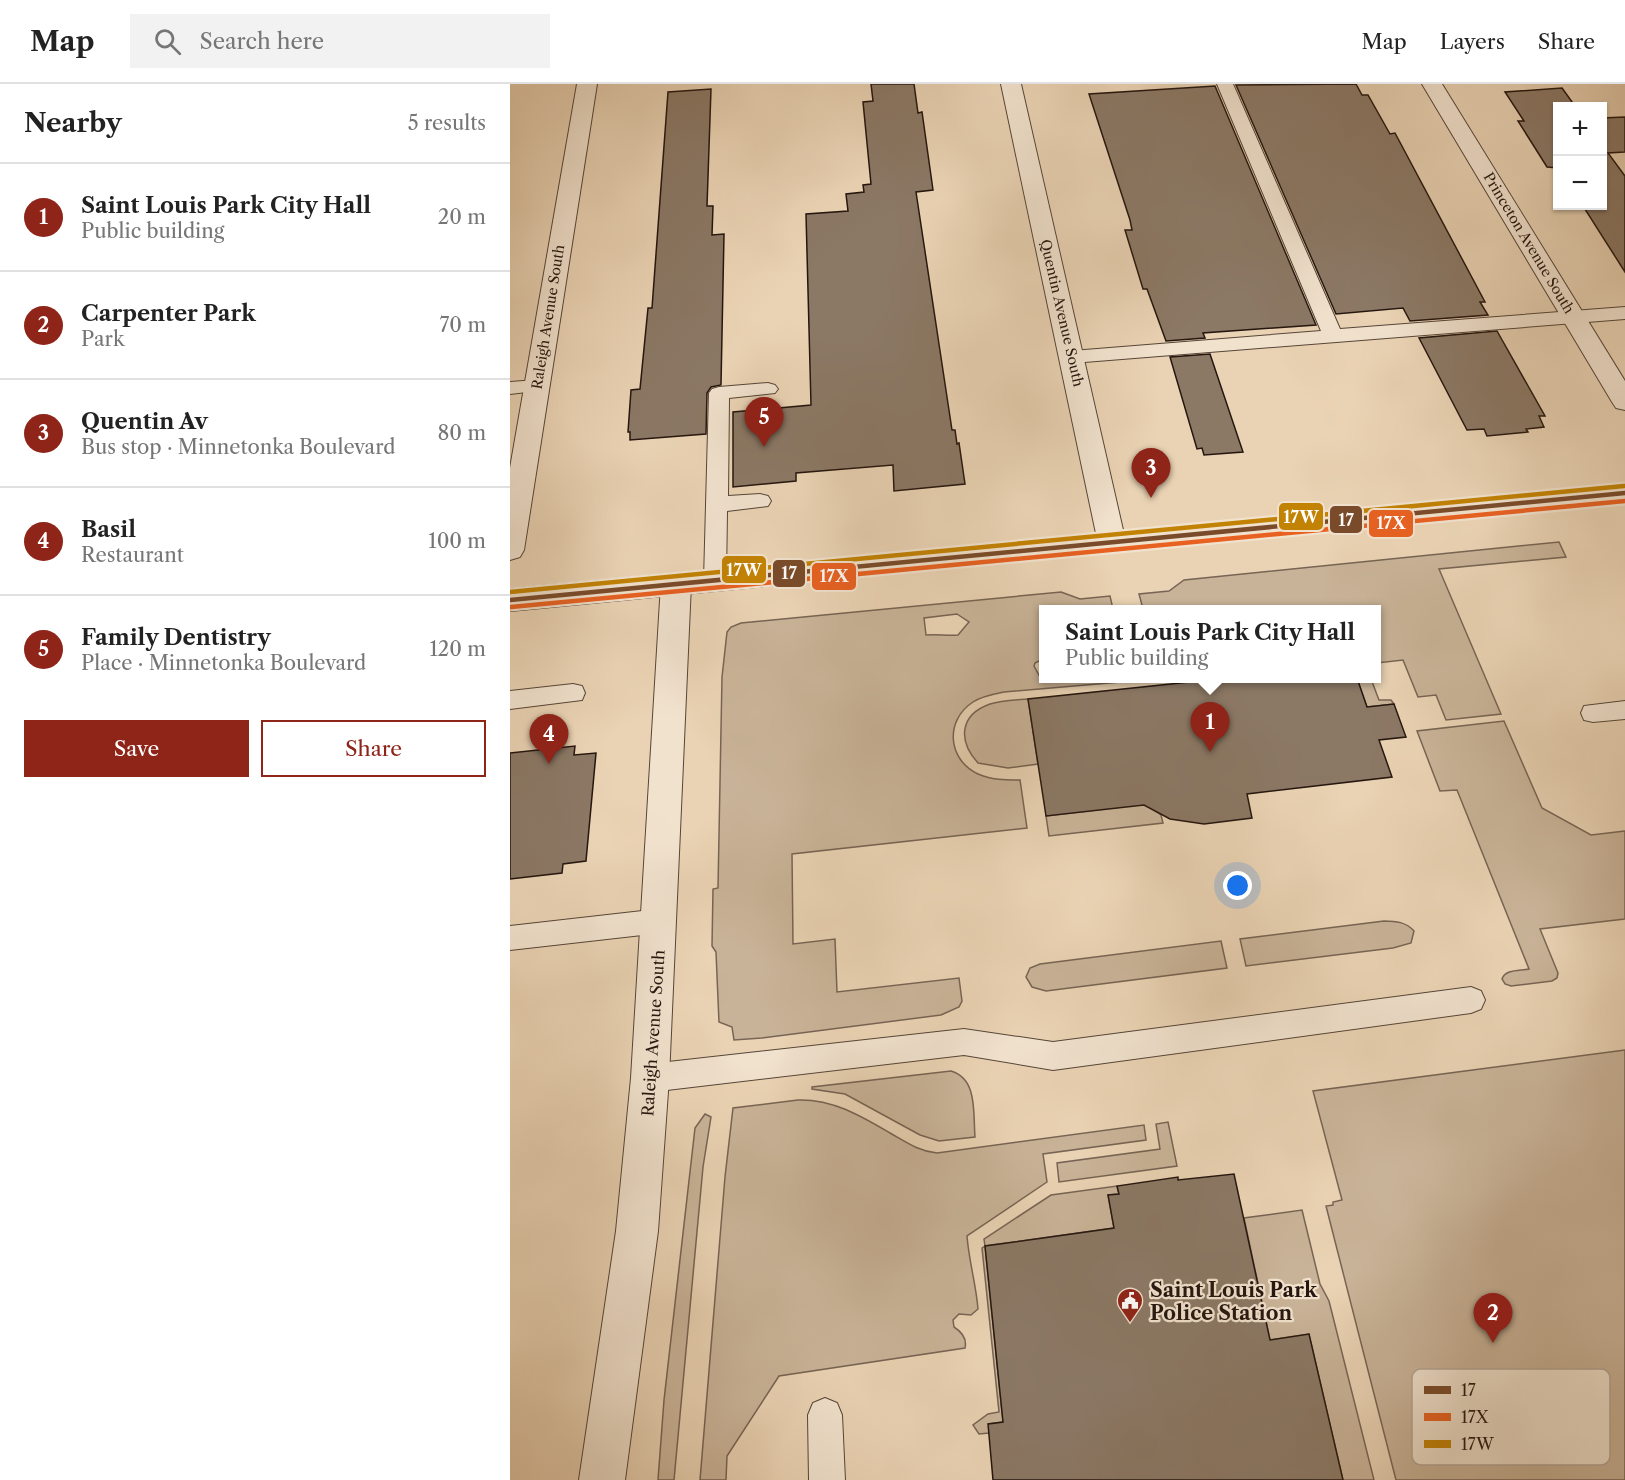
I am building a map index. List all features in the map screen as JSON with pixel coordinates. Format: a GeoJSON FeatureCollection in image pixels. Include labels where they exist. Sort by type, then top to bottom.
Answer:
{"type":"FeatureCollection","features":[{"type":"Feature","properties":{"kind":"street","name":"Raleigh Avenue South"},"geometry":{"type":"LineString","coordinates":[[510,550],[587,84]]}},
{"type":"Feature","properties":{"kind":"street","name":"Quentin Avenue South"},"geometry":{"type":"LineString","coordinates":[[1011,84],[1112,543]]}},
{"type":"Feature","properties":{"kind":"street","name":"Princeton Avenue South"},"geometry":{"type":"LineString","coordinates":[[1432,84],[1625,402]]}},
{"type":"Feature","properties":{"kind":"street"},"geometry":{"type":"LineString","coordinates":[[510,600],[1625,493]]}},
{"type":"Feature","properties":{"kind":"street","name":"Raleigh Avenue South"},"geometry":{"type":"LineString","coordinates":[[602,1480],[637,1231],[650,1078],[676,584]]}},
{"type":"Feature","properties":{"kind":"lane"},"geometry":{"type":"LineString","coordinates":[[1225,84],[1333,336]]}},
{"type":"Feature","properties":{"kind":"lane"},"geometry":{"type":"LineString","coordinates":[[1072,357],[1573,316],[1625,314]]}},
{"type":"Feature","properties":{"kind":"lane"},"geometry":{"type":"LineString","coordinates":[[510,388],[537,386]]}},
{"type":"Feature","properties":{"kind":"lane"},"geometry":{"type":"LineString","coordinates":[[715,580],[719,393],[768,389]]}},
{"type":"Feature","properties":{"kind":"lane"},"geometry":{"type":"LineString","coordinates":[[717,504],[760,501]]}},
{"type":"Feature","properties":{"kind":"lane"},"geometry":{"type":"LineString","coordinates":[[510,700],[573,693]]}},
{"type":"Feature","properties":{"kind":"lane"},"geometry":{"type":"LineString","coordinates":[[1593,713],[1625,710]]}},
{"type":"Feature","properties":{"kind":"lane"},"geometry":{"type":"LineString","coordinates":[[510,938],[660,921]]}},
{"type":"Feature","properties":{"kind":"lane"},"geometry":{"type":"LineString","coordinates":[[650,1078],[964,1042],[1053,1056],[1471,1000]]}},
{"type":"Feature","properties":{"kind":"lane"},"geometry":{"type":"LineString","coordinates":[[825,1414],[827,1480]]}},
{"type":"Feature","properties":{"kind":"shaded area"},"geometry":{"type":"Polygon","coordinates":[[[1559,542],[1566,557],[1439,569],[1501,714],[1446,720],[1436,695],[1418,697],[1403,660],[1381,663],[1381,605],[1142,605],[1139,594],[1169,591],[1184,580],[1559,542]]]}},
{"type":"Feature","properties":{"kind":"shaded area"},"geometry":{"type":"Polygon","coordinates":[[[1061,592],[1080,599],[1110,596],[1112,605],[1039,605],[1039,661],[1034,666],[1039,675],[1039,683],[1109,683],[1004,692],[973,702],[957,719],[953,740],[960,760],[968,768],[988,777],[1020,780],[1027,828],[792,854],[793,944],[835,939],[837,992],[959,978],[962,1001],[959,1007],[941,1015],[734,1040],[732,1027],[719,1022],[716,952],[712,946],[713,889],[718,888],[722,677],[727,632],[731,627],[741,623],[1061,592]],[[957,614],[924,618],[926,635],[958,635],[969,622],[957,614]]]}},
{"type":"Feature","properties":{"kind":"shaded area"},"geometry":{"type":"Polygon","coordinates":[[[1358,683],[1373,683],[1379,700],[1391,700],[1394,704],[1367,707],[1358,683]]]}},
{"type":"Feature","properties":{"kind":"shaded area"},"geometry":{"type":"Polygon","coordinates":[[[1028,699],[1038,764],[1008,768],[978,763],[967,746],[965,738],[967,722],[972,715],[990,704],[1028,699]]]}},
{"type":"Feature","properties":{"kind":"shaded area"},"geometry":{"type":"Polygon","coordinates":[[[1504,721],[1542,808],[1591,835],[1625,831],[1625,919],[1540,929],[1558,973],[1557,978],[1552,981],[1511,986],[1505,984],[1502,979],[1506,974],[1529,969],[1457,790],[1440,791],[1417,731],[1504,721]]]}},
{"type":"Feature","properties":{"kind":"shaded area"},"geometry":{"type":"Polygon","coordinates":[[[1146,804],[1161,815],[1163,823],[1049,836],[1046,816],[1146,804]]]}},
{"type":"Feature","properties":{"kind":"shaded area"},"geometry":{"type":"Polygon","coordinates":[[[1393,921],[1411,928],[1414,931],[1411,943],[1393,948],[1246,966],[1240,939],[1393,921]]]}},
{"type":"Feature","properties":{"kind":"shaded area"},"geometry":{"type":"Polygon","coordinates":[[[1221,941],[1227,968],[1046,991],[1032,987],[1026,977],[1030,968],[1040,964],[1221,941]]]}},
{"type":"Feature","properties":{"kind":"shaded area"},"geometry":{"type":"Polygon","coordinates":[[[1625,1050],[1625,1480],[1396,1480],[1326,1206],[1342,1200],[1313,1091],[1625,1050]]]}},
{"type":"Feature","properties":{"kind":"shaded area"},"geometry":{"type":"Polygon","coordinates":[[[951,1071],[960,1075],[970,1089],[974,1108],[975,1137],[939,1141],[920,1135],[845,1094],[812,1089],[812,1087],[951,1071]]]}},
{"type":"Feature","properties":{"kind":"shaded area"},"geometry":{"type":"Polygon","coordinates":[[[798,1100],[823,1102],[846,1110],[912,1146],[937,1153],[1144,1125],[1146,1140],[1043,1154],[1047,1182],[967,1236],[978,1309],[971,1315],[959,1314],[953,1320],[954,1327],[962,1333],[965,1339],[965,1348],[779,1376],[727,1456],[726,1480],[700,1480],[725,1177],[733,1108],[798,1100]]]}},
{"type":"Feature","properties":{"kind":"shaded area"},"geometry":{"type":"Polygon","coordinates":[[[705,1114],[711,1117],[703,1167],[674,1480],[658,1480],[664,1400],[695,1128],[705,1114]]]}},
{"type":"Feature","properties":{"kind":"shaded area"},"geometry":{"type":"Polygon","coordinates":[[[1168,1122],[1177,1166],[1059,1182],[1057,1163],[1160,1149],[1156,1124],[1168,1122]]]}},
{"type":"Feature","properties":{"kind":"shaded area"},"geometry":{"type":"Polygon","coordinates":[[[1117,1186],[1119,1194],[1108,1195],[1114,1228],[985,1246],[984,1239],[1051,1195],[1117,1186]]]}},
{"type":"Feature","properties":{"kind":"shaded area"},"geometry":{"type":"Polygon","coordinates":[[[1302,1210],[1320,1284],[1329,1301],[1374,1480],[1343,1480],[1309,1334],[1270,1340],[1244,1218],[1302,1210]]]}},
{"type":"Feature","properties":{"kind":"shaded area"},"geometry":{"type":"Polygon","coordinates":[[[985,1246],[1003,1422],[989,1424],[989,1433],[979,1434],[973,1425],[988,1414],[999,1412],[982,1248],[985,1246]]]}},
{"type":"Feature","properties":{"kind":"building"},"geometry":{"type":"Polygon","coordinates":[[[871,84],[914,84],[918,113],[922,112],[933,190],[916,192],[952,430],[955,430],[957,444],[959,443],[965,484],[894,491],[893,465],[796,473],[796,481],[733,487],[733,412],[811,405],[806,214],[848,211],[846,194],[864,192],[863,185],[871,184],[863,102],[873,101],[871,84]]]}},
{"type":"Feature","properties":{"kind":"building"},"geometry":{"type":"Polygon","coordinates":[[[1356,84],[1362,95],[1368,95],[1390,134],[1395,133],[1485,302],[1480,302],[1488,315],[1410,321],[1403,308],[1336,314],[1236,85],[1356,84]]]}},
{"type":"Feature","properties":{"kind":"building"},"geometry":{"type":"Polygon","coordinates":[[[1215,86],[1316,325],[1203,333],[1205,338],[1166,341],[1147,289],[1143,289],[1125,230],[1132,230],[1130,220],[1089,94],[1215,86]]]}},
{"type":"Feature","properties":{"kind":"building"},"geometry":{"type":"Polygon","coordinates":[[[1562,88],[1572,102],[1553,102],[1553,168],[1547,167],[1518,121],[1524,121],[1505,92],[1562,88]]]}},
{"type":"Feature","properties":{"kind":"building"},"geometry":{"type":"Polygon","coordinates":[[[711,89],[707,206],[713,206],[712,235],[724,234],[721,385],[711,387],[707,393],[706,434],[630,440],[630,432],[628,432],[631,390],[640,389],[648,308],[652,308],[668,92],[711,89]]]}},
{"type":"Feature","properties":{"kind":"building"},"geometry":{"type":"Polygon","coordinates":[[[1625,117],[1625,152],[1608,153],[1625,176],[1625,272],[1586,210],[1607,210],[1607,118],[1625,117]]]}},
{"type":"Feature","properties":{"kind":"building"},"geometry":{"type":"Polygon","coordinates":[[[1497,331],[1545,416],[1539,416],[1544,427],[1526,429],[1528,432],[1487,436],[1484,429],[1467,430],[1419,338],[1497,331]]]}},
{"type":"Feature","properties":{"kind":"building"},"geometry":{"type":"Polygon","coordinates":[[[1210,354],[1243,452],[1204,455],[1202,448],[1197,449],[1170,357],[1210,354]]]}},
{"type":"Feature","properties":{"kind":"building"},"geometry":{"type":"Polygon","coordinates":[[[1180,683],[1359,683],[1367,707],[1394,704],[1406,737],[1379,740],[1392,777],[1247,794],[1252,818],[1204,824],[1170,819],[1144,805],[1046,816],[1028,699],[1180,683]]]}},
{"type":"Feature","properties":{"kind":"building"},"geometry":{"type":"Polygon","coordinates":[[[575,746],[574,755],[596,753],[586,861],[563,864],[562,873],[510,879],[510,753],[575,746]]]}},
{"type":"Feature","properties":{"kind":"building","name":"Saint Louis Park Police Station"},"geometry":{"type":"Polygon","coordinates":[[[1234,1174],[1270,1340],[1309,1334],[1343,1480],[993,1480],[988,1424],[1003,1422],[985,1246],[1114,1228],[1108,1195],[1119,1194],[1117,1186],[1178,1177],[1178,1180],[1234,1174]]]}},
{"type":"Feature","properties":{"kind":"transit line","name":"17W"},"geometry":{"type":"LineString","coordinates":[[510,592],[1624,486]]}},
{"type":"Feature","properties":{"kind":"transit line","name":"17"},"geometry":{"type":"LineString","coordinates":[[510,600],[1625,493]]}},
{"type":"Feature","properties":{"kind":"transit line","name":"17X"},"geometry":{"type":"LineString","coordinates":[[511,607],[1625,501]]}},
{"type":"Feature","properties":{"kind":"place","name":"Family Dentistry"},"geometry":{"type":"Point","coordinates":[764,447]}},
{"type":"Feature","properties":{"kind":"place","name":"Quentin Av"},"geometry":{"type":"Point","coordinates":[1151,498]}},
{"type":"Feature","properties":{"kind":"place","name":"Saint Louis Park City Hall"},"geometry":{"type":"Point","coordinates":[1210,752]}},
{"type":"Feature","properties":{"kind":"place","name":"Basil"},"geometry":{"type":"Point","coordinates":[549,764]}},
{"type":"Feature","properties":{"kind":"place","name":"Saint Louis Park Police Station"},"geometry":{"type":"Point","coordinates":[1130,1324]}},
{"type":"Feature","properties":{"kind":"place","name":"Carpenter Park"},"geometry":{"type":"Point","coordinates":[1493,1343]}}]}
